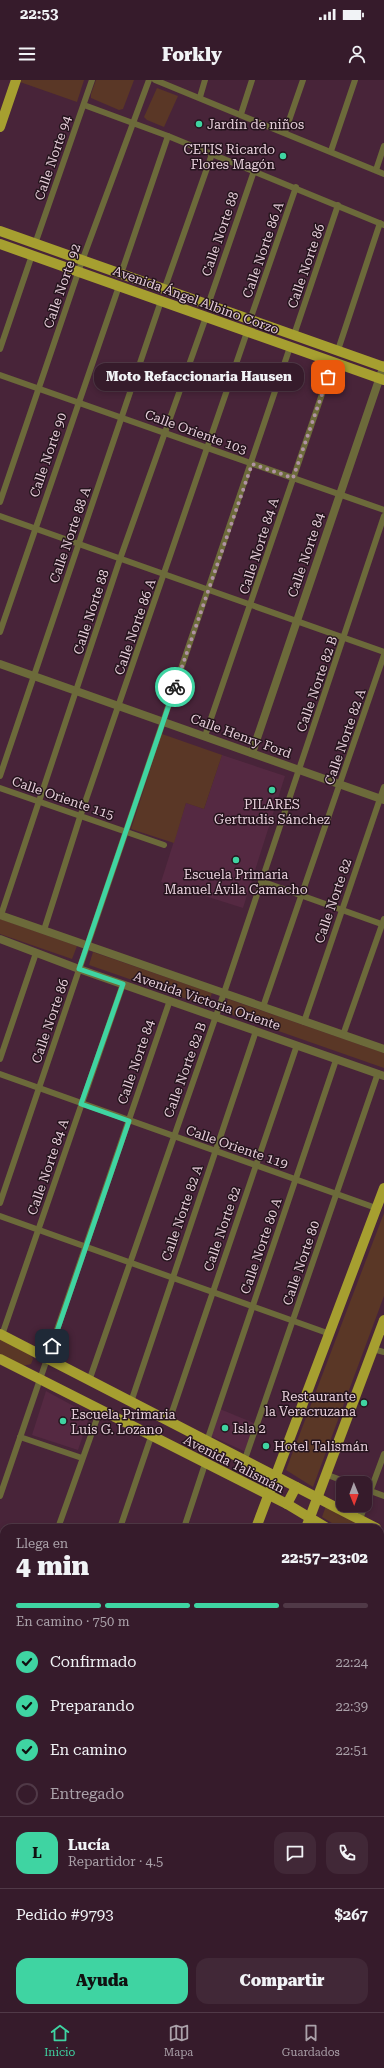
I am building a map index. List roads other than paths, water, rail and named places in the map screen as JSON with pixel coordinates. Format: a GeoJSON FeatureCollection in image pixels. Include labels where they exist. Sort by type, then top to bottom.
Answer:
{"type":"FeatureCollection","features":[{"type":"Feature","properties":{"kind":"main road"},"geometry":{"type":"LineString","coordinates":[[0,127],[16,80]]}},
{"type":"Feature","properties":{"kind":"main road","name":"Avenida Ángel Albino Corzo"},"geometry":{"type":"LineString","coordinates":[[0,231],[164,290],[384,366]]}},
{"type":"Feature","properties":{"kind":"main road","name":"Avenida Ángel Albino Corzo"},"geometry":{"type":"LineString","coordinates":[[0,244],[382,379]]}},
{"type":"Feature","properties":{"kind":"main road"},"geometry":{"type":"LineString","coordinates":[[257,1524],[384,1188]]}},
{"type":"Feature","properties":{"kind":"main road"},"geometry":{"type":"LineString","coordinates":[[307,1524],[316,1497],[384,1320]]}},
{"type":"Feature","properties":{"kind":"main road","name":"Avenida Talismán"},"geometry":{"type":"LineString","coordinates":[[1,1335],[47,1360],[245,1459],[369,1524]]}},
{"type":"Feature","properties":{"kind":"main road","name":"Avenida Talismán"},"geometry":{"type":"LineString","coordinates":[[0,1359],[40,1378],[205,1464],[287,1504],[321,1524]]}},
{"type":"Feature","properties":{"kind":"main road"},"geometry":{"type":"LineString","coordinates":[[287,1504],[296,1487]]}},
{"type":"Feature","properties":{"kind":"street","name":"Calle Norte 94"},"geometry":{"type":"LineString","coordinates":[[35,244],[92,80]]}},
{"type":"Feature","properties":{"kind":"street","name":"Calle Norte 92"},"geometry":{"type":"LineString","coordinates":[[0,502],[82,260],[132,122],[149,80]]}},
{"type":"Feature","properties":{"kind":"street"},"geometry":{"type":"LineString","coordinates":[[155,80],[200,97],[384,174]]}},
{"type":"Feature","properties":{"kind":"street"},"geometry":{"type":"LineString","coordinates":[[200,97],[205,80]]}},
{"type":"Feature","properties":{"kind":"street"},"geometry":{"type":"LineString","coordinates":[[241,114],[252,80]]}},
{"type":"Feature","properties":{"kind":"street"},"geometry":{"type":"LineString","coordinates":[[285,132],[303,80]]}},
{"type":"Feature","properties":{"kind":"street"},"geometry":{"type":"LineString","coordinates":[[331,151],[355,80]]}},
{"type":"Feature","properties":{"kind":"street"},"geometry":{"type":"LineString","coordinates":[[84,105],[132,122],[296,187],[382,224],[338,350]]}},
{"type":"Feature","properties":{"kind":"street"},"geometry":{"type":"LineString","coordinates":[[121,274],[168,136]]}},
{"type":"Feature","properties":{"kind":"street"},"geometry":{"type":"LineString","coordinates":[[376,170],[384,146]]}},
{"type":"Feature","properties":{"kind":"street"},"geometry":{"type":"LineString","coordinates":[[164,290],[212,154]]}},
{"type":"Feature","properties":{"kind":"street","name":"Calle Norte 88"},"geometry":{"type":"LineString","coordinates":[[208,305],[254,171]]}},
{"type":"Feature","properties":{"kind":"street","name":"Calle Norte 86 A"},"geometry":{"type":"LineString","coordinates":[[250,320],[296,187]]}},
{"type":"Feature","properties":{"kind":"street","name":"Calle Norte 86"},"geometry":{"type":"LineString","coordinates":[[294,335],[338,205]]}},
{"type":"Feature","properties":{"kind":"street"},"geometry":{"type":"LineString","coordinates":[[0,349],[32,255]]}},
{"type":"Feature","properties":{"kind":"street","name":"Calle Norte 90"},"geometry":{"type":"LineString","coordinates":[[0,632],[119,286]]}},
{"type":"Feature","properties":{"kind":"street","name":"Calle Norte 88 A"},"geometry":{"type":"LineString","coordinates":[[0,776],[78,544],[123,417],[161,301]]}},
{"type":"Feature","properties":{"kind":"street","name":"Calle Norte 88"},"geometry":{"type":"LineString","coordinates":[[0,915],[120,559],[206,317]]}},
{"type":"Feature","properties":{"kind":"street","name":"Calle Norte 86 A"},"geometry":{"type":"LineString","coordinates":[[44,930],[80,817],[247,332]]}},
{"type":"Feature","properties":{"kind":"street","name":"Calle Norte 86"},"geometry":{"type":"LineString","coordinates":[[0,1203],[125,832],[252,464],[290,347]]}},
{"type":"Feature","properties":{"kind":"street","name":"Calle Norte 84 A"},"geometry":{"type":"LineString","coordinates":[[206,736],[333,362]]}},
{"type":"Feature","properties":{"kind":"street","name":"Calle Norte 84"},"geometry":{"type":"LineString","coordinates":[[252,753],[340,494],[382,379],[384,366]]}},
{"type":"Feature","properties":{"kind":"street","name":"Calle Oriente 103"},"geometry":{"type":"LineString","coordinates":[[0,375],[384,510]]}},
{"type":"Feature","properties":{"kind":"street"},"geometry":{"type":"LineString","coordinates":[[0,516],[384,652]]}},
{"type":"Feature","properties":{"kind":"street","name":"Calle Norte 82 B"},"geometry":{"type":"LineString","coordinates":[[90,1381],[224,993],[384,516]]}},
{"type":"Feature","properties":{"kind":"street","name":"Calle Norte 82 A"},"geometry":{"type":"LineString","coordinates":[[263,1007],[384,655]]}},
{"type":"Feature","properties":{"kind":"street","name":"Calle Henry Ford"},"geometry":{"type":"LineString","coordinates":[[0,664],[299,769],[382,800]]}},
{"type":"Feature","properties":{"kind":"street","name":"Calle Norte 82"},"geometry":{"type":"LineString","coordinates":[[304,1022],[342,910],[382,800],[384,787]]}},
{"type":"Feature","properties":{"kind":"street","name":"Calle Oriente 115"},"geometry":{"type":"LineString","coordinates":[[0,788],[164,845]]}},
{"type":"Feature","properties":{"kind":"street"},"geometry":{"type":"LineString","coordinates":[[261,881],[383,923],[343,1035]]}},
{"type":"Feature","properties":{"kind":"street","name":"Avenida Victoria Oriente"},"geometry":{"type":"LineString","coordinates":[[0,915],[384,1049]]}},
{"type":"Feature","properties":{"kind":"street","name":"Avenida Victoria Oriente"},"geometry":{"type":"LineString","coordinates":[[0,939],[79,969],[381,1075]]}},
{"type":"Feature","properties":{"kind":"street"},"geometry":{"type":"LineString","coordinates":[[0,1059],[36,953]]}},
{"type":"Feature","properties":{"kind":"street","name":"Calle Norte 84 A"},"geometry":{"type":"LineString","coordinates":[[1,1335],[123,984]]}},
{"type":"Feature","properties":{"kind":"street","name":"Calle Norte 84"},"geometry":{"type":"LineString","coordinates":[[0,1496],[84,1247],[170,1000]]}},
{"type":"Feature","properties":{"kind":"street","name":"Calle Norte 82 A"},"geometry":{"type":"LineString","coordinates":[[131,1402],[256,1031]]}},
{"type":"Feature","properties":{"kind":"street","name":"Calle Norte 82"},"geometry":{"type":"LineString","coordinates":[[169,1421],[297,1045]]}},
{"type":"Feature","properties":{"kind":"street","name":"Calle Norte 80 A"},"geometry":{"type":"LineString","coordinates":[[208,1441],[252,1306],[336,1060]]}},
{"type":"Feature","properties":{"kind":"street","name":"Calle Oriente 119"},"geometry":{"type":"LineString","coordinates":[[0,1074],[173,1137],[376,1208]]}},
{"type":"Feature","properties":{"kind":"street","name":"Calle Norte 80"},"geometry":{"type":"LineString","coordinates":[[245,1459],[336,1194],[381,1075]]}},
{"type":"Feature","properties":{"kind":"street"},"geometry":{"type":"LineString","coordinates":[[0,1216],[330,1334]]}},
{"type":"Feature","properties":{"kind":"street"},"geometry":{"type":"LineString","coordinates":[[373,1349],[384,1352]]}},
{"type":"Feature","properties":{"kind":"street"},"geometry":{"type":"LineString","coordinates":[[59,1524],[100,1410]]}},
{"type":"Feature","properties":{"kind":"street"},"geometry":{"type":"LineString","coordinates":[[121,1524],[152,1436]]}},
{"type":"Feature","properties":{"kind":"street"},"geometry":{"type":"LineString","coordinates":[[20,1438],[82,1458]]}},
{"type":"Feature","properties":{"kind":"street"},"geometry":{"type":"LineString","coordinates":[[372,1481],[384,1454]]}},
{"type":"Feature","properties":{"kind":"street"},"geometry":{"type":"LineString","coordinates":[[185,1524],[205,1464]]}},
{"type":"Feature","properties":{"kind":"street"},"geometry":{"type":"LineString","coordinates":[[325,1474],[336,1478]]}},
{"type":"Feature","properties":{"kind":"street"},"geometry":{"type":"LineString","coordinates":[[372,1492],[384,1496]]}},
{"type":"Feature","properties":{"kind":"street"},"geometry":{"type":"LineString","coordinates":[[360,1519],[362,1512]]}},
{"type":"Feature","properties":{"kind":"place","name":"Jardín de niños"},"geometry":{"type":"Point","coordinates":[199,124]}},
{"type":"Feature","properties":{"kind":"place","name":"CETIS Ricardo Flores Magón"},"geometry":{"type":"Point","coordinates":[283,156]}},
{"type":"Feature","properties":{"kind":"place","name":"Moto Refaccionaria Hausen"},"geometry":{"type":"Point","coordinates":[328,377]}},
{"type":"Feature","properties":{"kind":"place","name":"PILARES Gertrudis Sánchez"},"geometry":{"type":"Point","coordinates":[272,790]}},
{"type":"Feature","properties":{"kind":"place","name":"Escuela Primaria Manuel Ávila Camacho"},"geometry":{"type":"Point","coordinates":[236,860]}},
{"type":"Feature","properties":{"kind":"place","name":"Restaurante la Veracruzana"},"geometry":{"type":"Point","coordinates":[364,1403]}},
{"type":"Feature","properties":{"kind":"place","name":"Escuela Primaria Luis G. Lozano"},"geometry":{"type":"Point","coordinates":[63,1421]}},
{"type":"Feature","properties":{"kind":"place","name":"Isla 2"},"geometry":{"type":"Point","coordinates":[225,1428]}},
{"type":"Feature","properties":{"kind":"place","name":"Hotel Talismán"},"geometry":{"type":"Point","coordinates":[266,1446]}}]}
